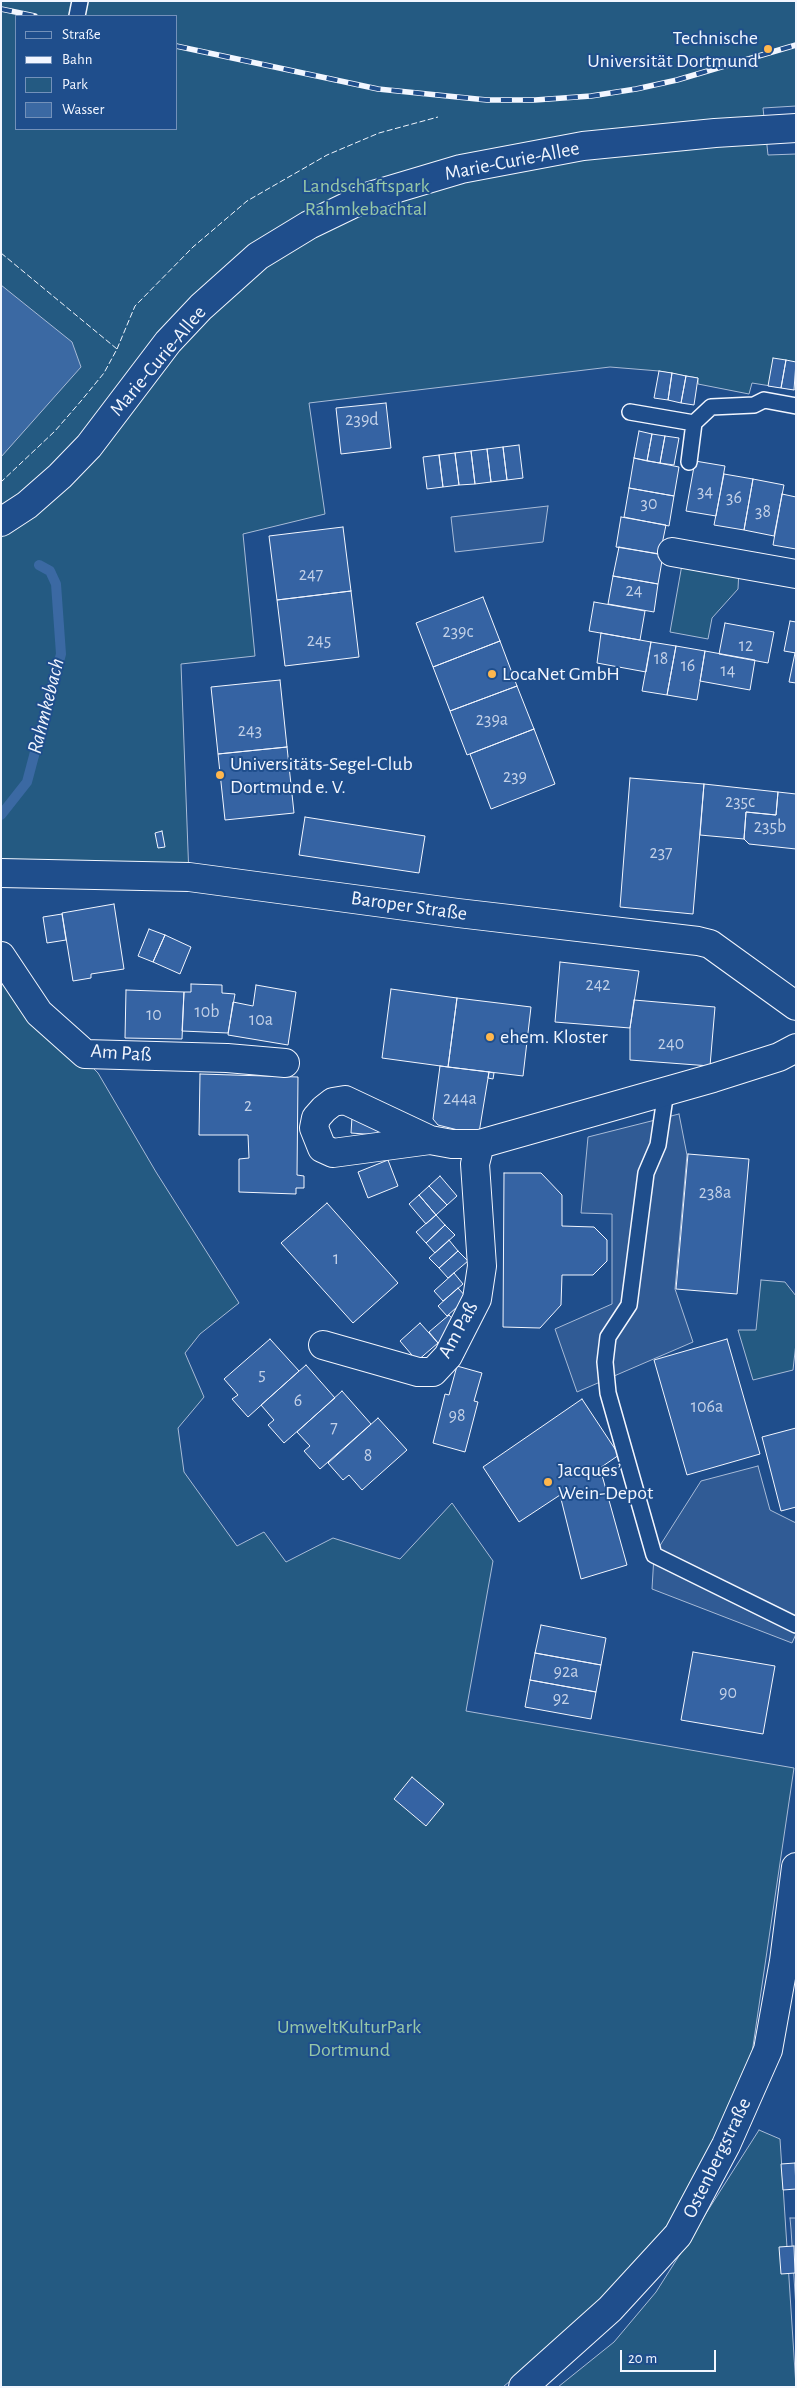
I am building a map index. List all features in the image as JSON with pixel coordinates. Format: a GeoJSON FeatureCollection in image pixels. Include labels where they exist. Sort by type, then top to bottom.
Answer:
{"type":"FeatureCollection","features":[{"type":"Feature","properties":{"kind":"street","name":"Marie-Curie-Allee"},"geometry":{"type":"LineString","coordinates":[[1,522],[27,505],[89,446],[168,342],[200,308],[258,256],[309,225],[367,197],[461,169],[583,146],[715,133],[796,128]]}},
{"type":"Feature","properties":{"kind":"street"},"geometry":{"type":"LineString","coordinates":[[672,552],[796,574]]}},
{"type":"Feature","properties":{"kind":"street","name":"Baroper Straße"},"geometry":{"type":"LineString","coordinates":[[1,873],[189,877],[458,913],[698,941],[710,944],[796,1006]]}},
{"type":"Feature","properties":{"kind":"street","name":"Am Paß"},"geometry":{"type":"LineString","coordinates":[[1,956],[39,1013],[85,1054],[227,1058],[285,1063]]}},
{"type":"Feature","properties":{"kind":"street"},"geometry":{"type":"LineString","coordinates":[[430,1140],[452,1144],[480,1144],[779,1057],[796,1048]]}},
{"type":"Feature","properties":{"kind":"street","name":"Am Paß"},"geometry":{"type":"LineString","coordinates":[[323,1345],[418,1372],[433,1372],[448,1356],[477,1299],[482,1266],[475,1164],[480,1144]]}},
{"type":"Feature","properties":{"kind":"street","name":"Ostenbergstraße"},"geometry":{"type":"LineString","coordinates":[[523,2387],[610,2309],[678,2235],[726,2145],[768,2050],[784,1961],[796,1868]]}},
{"type":"Feature","properties":{"kind":"lane"},"geometry":{"type":"LineString","coordinates":[[77,15],[80,1]]}},
{"type":"Feature","properties":{"kind":"lane"},"geometry":{"type":"LineString","coordinates":[[689,462],[694,423],[711,407],[754,404],[764,400],[796,406]]}},
{"type":"Feature","properties":{"kind":"lane"},"geometry":{"type":"LineString","coordinates":[[630,412],[694,423]]}},
{"type":"Feature","properties":{"kind":"lane"},"geometry":{"type":"LineString","coordinates":[[666,1091],[658,1145],[646,1173],[629,1305],[608,1337],[605,1362],[608,1393],[654,1556],[796,1626]]}},
{"type":"Feature","properties":{"kind":"green space","name":"Landschaftspark Rahmkebachtal"},"geometry":{"type":"Polygon","coordinates":[[[1,1],[796,1],[796,106],[763,108],[768,155],[796,154],[796,390],[752,383],[749,394],[698,384],[698,378],[659,371],[610,367],[309,403],[325,514],[243,534],[255,656],[181,664],[189,877],[1,873],[1,1]]]}},
{"type":"Feature","properties":{"kind":"green space"},"geometry":{"type":"Polygon","coordinates":[[[683,559],[739,569],[738,589],[712,618],[708,639],[670,632],[683,559]]]}},
{"type":"Feature","properties":{"kind":"green space","name":"UmweltKulturPark Dortmund"},"geometry":{"type":"Polygon","coordinates":[[[1,956],[39,1013],[98,1073],[156,1172],[239,1303],[200,1334],[185,1353],[204,1397],[178,1428],[184,1472],[237,1546],[264,1532],[286,1562],[333,1538],[400,1559],[452,1503],[493,1561],[466,1711],[794,1768],[752,2053],[729,2110],[669,2223],[606,2299],[503,2387],[1,2387],[1,956]]]}},
{"type":"Feature","properties":{"kind":"green space"},"geometry":{"type":"Polygon","coordinates":[[[761,1280],[785,1282],[796,1296],[796,1343],[793,1370],[753,1380],[738,1330],[756,1330],[761,1280]]]}},
{"type":"Feature","properties":{"kind":"green space"},"geometry":{"type":"Polygon","coordinates":[[[759,2130],[780,2139],[796,2387],[558,2387],[614,2342],[656,2292],[759,2130]]]}},
{"type":"Feature","properties":{"kind":"shaded area"},"geometry":{"type":"Polygon","coordinates":[[[548,506],[543,542],[455,552],[451,517],[548,506]]]}},
{"type":"Feature","properties":{"kind":"shaded area"},"geometry":{"type":"Polygon","coordinates":[[[679,1114],[687,1155],[675,1289],[693,1342],[577,1392],[555,1329],[612,1304],[612,1214],[581,1213],[588,1137],[679,1114]]]}},
{"type":"Feature","properties":{"kind":"shaded area"},"geometry":{"type":"Polygon","coordinates":[[[758,1466],[770,1510],[796,1523],[796,1634],[792,1643],[652,1589],[654,1555],[701,1481],[758,1466]]]}},
{"type":"Feature","properties":{"kind":"shaded area"},"geometry":{"type":"Polygon","coordinates":[[[790,2218],[796,2218],[796,2309],[791,2229],[790,2218]]]}},
{"type":"Feature","properties":{"kind":"water"},"geometry":{"type":"Polygon","coordinates":[[[1,285],[72,342],[81,367],[1,457],[1,285]]]}},
{"type":"Feature","properties":{"kind":"building"},"geometry":{"type":"Polygon","coordinates":[[[773,358],[786,360],[781,388],[768,386],[773,358]]]}},
{"type":"Feature","properties":{"kind":"building"},"geometry":{"type":"Polygon","coordinates":[[[786,360],[796,362],[794,390],[781,388],[786,360]]]}},
{"type":"Feature","properties":{"kind":"building"},"geometry":{"type":"Polygon","coordinates":[[[659,371],[672,373],[668,400],[654,398],[659,371]]]}},
{"type":"Feature","properties":{"kind":"building"},"geometry":{"type":"Polygon","coordinates":[[[672,373],[686,376],[681,403],[668,400],[672,373]]]}},
{"type":"Feature","properties":{"kind":"building"},"geometry":{"type":"Polygon","coordinates":[[[686,376],[698,378],[694,405],[681,403],[686,376]]]}},
{"type":"Feature","properties":{"kind":"building"},"geometry":{"type":"Polygon","coordinates":[[[386,403],[391,448],[341,454],[336,408],[386,403]]]}},
{"type":"Feature","properties":{"kind":"building"},"geometry":{"type":"Polygon","coordinates":[[[639,431],[652,434],[647,461],[634,458],[639,431]]]}},
{"type":"Feature","properties":{"kind":"building"},"geometry":{"type":"Polygon","coordinates":[[[652,434],[665,436],[660,463],[647,461],[652,434]]]}},
{"type":"Feature","properties":{"kind":"building"},"geometry":{"type":"Polygon","coordinates":[[[665,436],[679,438],[674,465],[660,463],[665,436]]]}},
{"type":"Feature","properties":{"kind":"building"},"geometry":{"type":"Polygon","coordinates":[[[519,445],[523,478],[507,480],[503,447],[519,445]]]}},
{"type":"Feature","properties":{"kind":"building"},"geometry":{"type":"Polygon","coordinates":[[[503,447],[507,480],[491,482],[487,449],[503,447]]]}},
{"type":"Feature","properties":{"kind":"building"},"geometry":{"type":"Polygon","coordinates":[[[487,449],[491,482],[475,484],[471,451],[487,449]]]}},
{"type":"Feature","properties":{"kind":"building"},"geometry":{"type":"Polygon","coordinates":[[[471,451],[475,484],[459,485],[455,453],[471,451]]]}},
{"type":"Feature","properties":{"kind":"building"},"geometry":{"type":"Polygon","coordinates":[[[455,453],[459,485],[443,487],[439,455],[455,453]]]}},
{"type":"Feature","properties":{"kind":"building"},"geometry":{"type":"Polygon","coordinates":[[[439,455],[443,487],[427,489],[423,457],[439,455]]]}},
{"type":"Feature","properties":{"kind":"building"},"geometry":{"type":"Polygon","coordinates":[[[634,458],[679,467],[674,496],[629,488],[634,458]]]}},
{"type":"Feature","properties":{"kind":"building"},"geometry":{"type":"Polygon","coordinates":[[[695,461],[725,466],[716,516],[686,511],[695,461]]]}},
{"type":"Feature","properties":{"kind":"building"},"geometry":{"type":"Polygon","coordinates":[[[724,474],[753,479],[744,530],[714,525],[724,474]]]}},
{"type":"Feature","properties":{"kind":"building"},"geometry":{"type":"Polygon","coordinates":[[[753,479],[784,485],[774,536],[744,530],[753,479]]]}},
{"type":"Feature","properties":{"kind":"building"},"geometry":{"type":"Polygon","coordinates":[[[629,488],[674,496],[669,526],[624,517],[629,488]]]}},
{"type":"Feature","properties":{"kind":"building"},"geometry":{"type":"Polygon","coordinates":[[[782,494],[796,497],[796,549],[773,545],[782,494]]]}},
{"type":"Feature","properties":{"kind":"building"},"geometry":{"type":"Polygon","coordinates":[[[621,517],[666,525],[660,554],[616,547],[621,517]]]}},
{"type":"Feature","properties":{"kind":"building"},"geometry":{"type":"Polygon","coordinates":[[[343,527],[351,591],[277,600],[269,536],[343,527]]]}},
{"type":"Feature","properties":{"kind":"building"},"geometry":{"type":"Polygon","coordinates":[[[619,547],[663,555],[658,584],[613,576],[619,547]]]}},
{"type":"Feature","properties":{"kind":"building"},"geometry":{"type":"Polygon","coordinates":[[[613,576],[658,584],[654,612],[608,604],[613,576]]]}},
{"type":"Feature","properties":{"kind":"building"},"geometry":{"type":"Polygon","coordinates":[[[351,591],[359,657],[285,666],[277,600],[351,591]]]}},
{"type":"Feature","properties":{"kind":"building"},"geometry":{"type":"Polygon","coordinates":[[[483,597],[500,641],[433,667],[416,623],[483,597]]]}},
{"type":"Feature","properties":{"kind":"building"},"geometry":{"type":"Polygon","coordinates":[[[594,602],[645,611],[640,640],[589,631],[594,602]]]}},
{"type":"Feature","properties":{"kind":"building"},"geometry":{"type":"Polygon","coordinates":[[[790,621],[796,622],[796,653],[784,651],[790,621]]]}},
{"type":"Feature","properties":{"kind":"building"},"geometry":{"type":"Polygon","coordinates":[[[725,623],[774,632],[768,663],[719,654],[725,623]]]}},
{"type":"Feature","properties":{"kind":"building"},"geometry":{"type":"Polygon","coordinates":[[[601,633],[651,642],[646,672],[597,663],[601,633]]]}},
{"type":"Feature","properties":{"kind":"building"},"geometry":{"type":"Polygon","coordinates":[[[500,641],[517,686],[450,711],[433,667],[500,641]]]}},
{"type":"Feature","properties":{"kind":"building"},"geometry":{"type":"Polygon","coordinates":[[[651,642],[676,646],[667,695],[642,691],[651,642]]]}},
{"type":"Feature","properties":{"kind":"building"},"geometry":{"type":"Polygon","coordinates":[[[676,646],[705,651],[697,700],[667,695],[676,646]]]}},
{"type":"Feature","properties":{"kind":"building"},"geometry":{"type":"Polygon","coordinates":[[[705,651],[755,660],[750,690],[700,681],[705,651]]]}},
{"type":"Feature","properties":{"kind":"building"},"geometry":{"type":"Polygon","coordinates":[[[796,653],[796,683],[789,682],[796,653]]]}},
{"type":"Feature","properties":{"kind":"building"},"geometry":{"type":"Polygon","coordinates":[[[280,680],[287,747],[218,754],[211,687],[280,680]]]}},
{"type":"Feature","properties":{"kind":"building"},"geometry":{"type":"Polygon","coordinates":[[[517,686],[534,729],[467,755],[450,711],[517,686]]]}},
{"type":"Feature","properties":{"kind":"building"},"geometry":{"type":"Polygon","coordinates":[[[534,729],[555,784],[491,809],[470,754],[534,729]]]}},
{"type":"Feature","properties":{"kind":"building"},"geometry":{"type":"Polygon","coordinates":[[[287,747],[294,813],[225,820],[218,754],[287,747]]]}},
{"type":"Feature","properties":{"kind":"building"},"geometry":{"type":"Polygon","coordinates":[[[630,778],[704,784],[693,914],[620,907],[630,778]]]}},
{"type":"Feature","properties":{"kind":"building"},"geometry":{"type":"Polygon","coordinates":[[[704,784],[778,792],[776,815],[746,812],[744,839],[700,835],[704,784]]]}},
{"type":"Feature","properties":{"kind":"building"},"geometry":{"type":"Polygon","coordinates":[[[778,792],[796,794],[796,849],[749,844],[744,839],[746,812],[776,815],[778,792]]]}},
{"type":"Feature","properties":{"kind":"building"},"geometry":{"type":"Polygon","coordinates":[[[305,817],[425,836],[419,873],[299,855],[305,817]]]}},
{"type":"Feature","properties":{"kind":"building"},"geometry":{"type":"Polygon","coordinates":[[[162,831],[165,847],[158,848],[155,833],[162,831]]]}},
{"type":"Feature","properties":{"kind":"building"},"geometry":{"type":"Polygon","coordinates":[[[114,904],[124,969],[91,974],[91,978],[73,981],[62,913],[114,904]]]}},
{"type":"Feature","properties":{"kind":"building"},"geometry":{"type":"Polygon","coordinates":[[[62,914],[66,940],[47,943],[43,917],[62,914]]]}},
{"type":"Feature","properties":{"kind":"building"},"geometry":{"type":"Polygon","coordinates":[[[149,929],[165,935],[153,962],[138,956],[149,929]]]}},
{"type":"Feature","properties":{"kind":"building"},"geometry":{"type":"Polygon","coordinates":[[[165,935],[191,947],[180,974],[153,962],[165,935]]]}},
{"type":"Feature","properties":{"kind":"building"},"geometry":{"type":"Polygon","coordinates":[[[560,962],[639,971],[630,1028],[555,1022],[560,962]]]}},
{"type":"Feature","properties":{"kind":"building"},"geometry":{"type":"Polygon","coordinates":[[[191,984],[222,985],[222,993],[235,994],[228,1033],[182,1031],[184,992],[191,992],[191,984]]]}},
{"type":"Feature","properties":{"kind":"building"},"geometry":{"type":"Polygon","coordinates":[[[256,985],[296,992],[288,1045],[228,1035],[233,1002],[253,1006],[256,985]]]}},
{"type":"Feature","properties":{"kind":"building","name":"ehem. Kloster"},"geometry":{"type":"Polygon","coordinates":[[[391,989],[457,998],[448,1067],[382,1058],[391,989]]]}},
{"type":"Feature","properties":{"kind":"building"},"geometry":{"type":"Polygon","coordinates":[[[126,990],[184,992],[182,1039],[125,1038],[126,990]]]}},
{"type":"Feature","properties":{"kind":"building","name":"ehem. Kloster"},"geometry":{"type":"Polygon","coordinates":[[[457,998],[531,1007],[523,1076],[448,1067],[457,998]]]}},
{"type":"Feature","properties":{"kind":"building"},"geometry":{"type":"Polygon","coordinates":[[[634,1000],[715,1007],[710,1066],[630,1060],[630,1028],[634,1000]]]}},
{"type":"Feature","properties":{"kind":"building","name":"ehem. Kloster"},"geometry":{"type":"Polygon","coordinates":[[[440,1066],[489,1072],[479,1133],[474,1134],[438,1125],[433,1119],[440,1066]]]}},
{"type":"Feature","properties":{"kind":"building"},"geometry":{"type":"Polygon","coordinates":[[[489,1072],[494,1073],[493,1079],[488,1078],[489,1072]]]}},
{"type":"Feature","properties":{"kind":"building"},"geometry":{"type":"Polygon","coordinates":[[[200,1074],[298,1077],[297,1175],[304,1176],[304,1188],[296,1188],[296,1194],[239,1192],[239,1159],[249,1158],[248,1135],[199,1135],[200,1074]]]}},
{"type":"Feature","properties":{"kind":"building"},"geometry":{"type":"Polygon","coordinates":[[[352,1117],[379,1119],[378,1135],[351,1133],[352,1117]]]}},
{"type":"Feature","properties":{"kind":"building"},"geometry":{"type":"Polygon","coordinates":[[[688,1154],[749,1159],[737,1294],[676,1289],[688,1154]]]}},
{"type":"Feature","properties":{"kind":"building"},"geometry":{"type":"Polygon","coordinates":[[[388,1160],[398,1186],[368,1198],[358,1172],[388,1160]]]}},
{"type":"Feature","properties":{"kind":"building"},"geometry":{"type":"Polygon","coordinates":[[[504,1173],[541,1173],[562,1195],[562,1226],[594,1227],[607,1240],[607,1261],[593,1275],[562,1275],[561,1305],[540,1328],[503,1327],[504,1173]]]}},
{"type":"Feature","properties":{"kind":"building"},"geometry":{"type":"Polygon","coordinates":[[[440,1176],[457,1196],[447,1205],[429,1186],[440,1176]]]}},
{"type":"Feature","properties":{"kind":"building"},"geometry":{"type":"Polygon","coordinates":[[[429,1186],[447,1205],[436,1215],[419,1195],[429,1186]]]}},
{"type":"Feature","properties":{"kind":"building"},"geometry":{"type":"Polygon","coordinates":[[[419,1195],[436,1215],[426,1224],[409,1204],[419,1195]]]}},
{"type":"Feature","properties":{"kind":"building"},"geometry":{"type":"Polygon","coordinates":[[[327,1203],[398,1283],[353,1323],[281,1243],[327,1203]]]}},
{"type":"Feature","properties":{"kind":"building"},"geometry":{"type":"Polygon","coordinates":[[[436,1215],[445,1225],[426,1243],[416,1232],[436,1215]]]}},
{"type":"Feature","properties":{"kind":"building"},"geometry":{"type":"Polygon","coordinates":[[[445,1225],[455,1235],[435,1253],[426,1243],[445,1225]]]}},
{"type":"Feature","properties":{"kind":"building"},"geometry":{"type":"Polygon","coordinates":[[[449,1240],[458,1251],[439,1268],[429,1258],[449,1240]]]}},
{"type":"Feature","properties":{"kind":"building"},"geometry":{"type":"Polygon","coordinates":[[[458,1251],[468,1261],[448,1278],[439,1268],[458,1251]]]}},
{"type":"Feature","properties":{"kind":"building"},"geometry":{"type":"Polygon","coordinates":[[[454,1273],[463,1284],[443,1301],[434,1291],[454,1273]]]}},
{"type":"Feature","properties":{"kind":"building"},"geometry":{"type":"Polygon","coordinates":[[[458,1288],[467,1298],[447,1316],[438,1306],[458,1288]]]}},
{"type":"Feature","properties":{"kind":"building"},"geometry":{"type":"Polygon","coordinates":[[[449,1315],[458,1325],[438,1343],[429,1332],[449,1315]]]}},
{"type":"Feature","properties":{"kind":"building"},"geometry":{"type":"Polygon","coordinates":[[[420,1323],[438,1343],[417,1361],[400,1341],[420,1323]]]}},
{"type":"Feature","properties":{"kind":"building"},"geometry":{"type":"Polygon","coordinates":[[[270,1339],[299,1371],[248,1417],[232,1399],[238,1395],[224,1379],[270,1339]]]}},
{"type":"Feature","properties":{"kind":"building"},"geometry":{"type":"Polygon","coordinates":[[[727,1339],[760,1454],[687,1475],[654,1360],[727,1339]]]}},
{"type":"Feature","properties":{"kind":"building"},"geometry":{"type":"Polygon","coordinates":[[[306,1365],[335,1398],[284,1443],[268,1425],[274,1420],[261,1405],[306,1365]]]}},
{"type":"Feature","properties":{"kind":"building"},"geometry":{"type":"Polygon","coordinates":[[[457,1366],[482,1373],[474,1401],[478,1402],[465,1452],[433,1443],[445,1394],[449,1395],[457,1366]]]}},
{"type":"Feature","properties":{"kind":"building"},"geometry":{"type":"Polygon","coordinates":[[[342,1391],[371,1424],[320,1469],[304,1451],[310,1446],[297,1432],[342,1391]]]}},
{"type":"Feature","properties":{"kind":"building","name":"Jacques’ Wein-Depot"},"geometry":{"type":"Polygon","coordinates":[[[582,1399],[619,1455],[600,1468],[627,1565],[581,1579],[560,1495],[519,1522],[483,1467],[582,1399]]]}},
{"type":"Feature","properties":{"kind":"building"},"geometry":{"type":"Polygon","coordinates":[[[378,1418],[407,1450],[362,1490],[349,1475],[343,1480],[328,1463],[378,1418]]]}},
{"type":"Feature","properties":{"kind":"building"},"geometry":{"type":"Polygon","coordinates":[[[796,1428],[796,1507],[781,1511],[762,1437],[796,1428]]]}},
{"type":"Feature","properties":{"kind":"building"},"geometry":{"type":"Polygon","coordinates":[[[541,1625],[606,1638],[601,1665],[535,1653],[541,1625]]]}},
{"type":"Feature","properties":{"kind":"building"},"geometry":{"type":"Polygon","coordinates":[[[693,1652],[775,1666],[763,1734],[681,1720],[693,1652]]]}},
{"type":"Feature","properties":{"kind":"building"},"geometry":{"type":"Polygon","coordinates":[[[535,1653],[601,1665],[596,1692],[530,1680],[535,1653]]]}},
{"type":"Feature","properties":{"kind":"building"},"geometry":{"type":"Polygon","coordinates":[[[530,1680],[596,1692],[591,1719],[525,1707],[530,1680]]]}},
{"type":"Feature","properties":{"kind":"building"},"geometry":{"type":"Polygon","coordinates":[[[412,1777],[444,1804],[426,1826],[394,1799],[412,1777]]]}},
{"type":"Feature","properties":{"kind":"building"},"geometry":{"type":"Polygon","coordinates":[[[795,2163],[796,2189],[783,2190],[781,2164],[795,2163]]]}},
{"type":"Feature","properties":{"kind":"building"},"geometry":{"type":"Polygon","coordinates":[[[794,2246],[795,2273],[781,2274],[779,2247],[794,2246]]]}},
{"type":"Feature","properties":{"kind":"waterway","name":"Rahmkebach"},"geometry":{"type":"LineString","coordinates":[[1,815],[27,782],[61,654],[56,584],[50,571],[39,565]]}},
{"type":"Feature","properties":{"kind":"railway"},"geometry":{"type":"LineString","coordinates":[[1,9],[30,15]]}},
{"type":"Feature","properties":{"kind":"railway"},"geometry":{"type":"LineString","coordinates":[[178,46],[378,89],[487,100],[535,100],[591,96],[636,89],[677,80],[796,45]]}},
{"type":"Feature","properties":{"kind":"fence"},"geometry":{"type":"LineString","coordinates":[[117,349],[135,306],[193,247],[247,201],[327,155],[379,133],[438,117]]}},
{"type":"Feature","properties":{"kind":"fence"},"geometry":{"type":"LineString","coordinates":[[1,253],[117,349],[104,373],[55,431],[1,482]]}},
{"type":"Feature","properties":{"kind":"place","name":"Technische Universität Dortmund"},"geometry":{"type":"Point","coordinates":[768,49]}},
{"type":"Feature","properties":{"kind":"place","name":"LocaNet GmbH"},"geometry":{"type":"Point","coordinates":[492,674]}},
{"type":"Feature","properties":{"kind":"place","name":"Universitäts-Segel-Club Dortmund e. V."},"geometry":{"type":"Point","coordinates":[220,775]}},
{"type":"Feature","properties":{"kind":"place","name":"ehem. Kloster"},"geometry":{"type":"Point","coordinates":[490,1037]}},
{"type":"Feature","properties":{"kind":"place","name":"Jacques’ Wein-Depot"},"geometry":{"type":"Point","coordinates":[548,1482]}}]}
